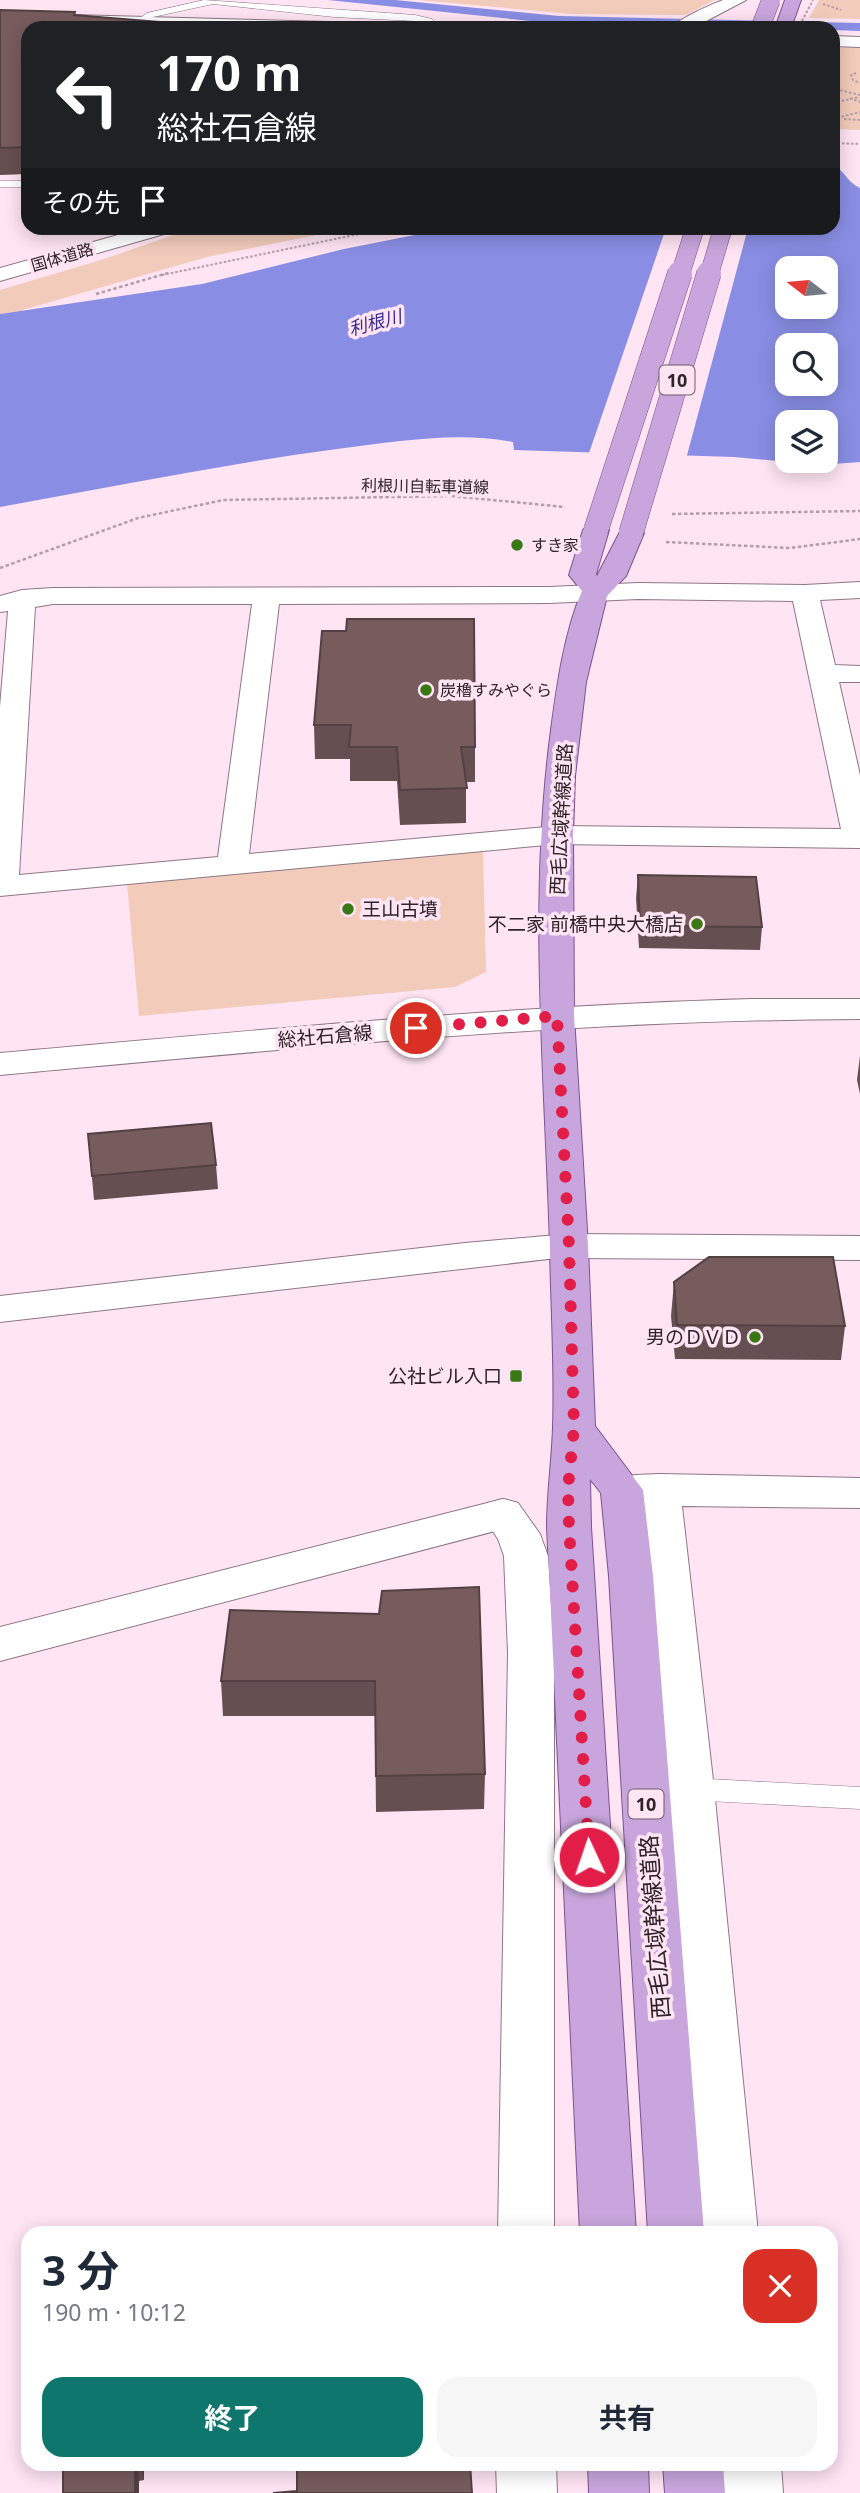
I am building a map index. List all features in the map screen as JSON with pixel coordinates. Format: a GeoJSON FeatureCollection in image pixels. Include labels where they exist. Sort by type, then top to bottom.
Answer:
{"type":"FeatureCollection","features":[{"type":"Feature","properties":{"kind":"main road"},"geometry":{"type":"LineString","coordinates":[[763,21],[771,0]]}},
{"type":"Feature","properties":{"kind":"main road"},"geometry":{"type":"LineString","coordinates":[[786,21],[793,0]]}},
{"type":"Feature","properties":{"kind":"main road","name":"10"},"geometry":{"type":"LineString","coordinates":[[595,592],[582,575],[693,235]]}},
{"type":"Feature","properties":{"kind":"main road","name":"西毛広域幹線道路"},"geometry":{"type":"LineString","coordinates":[[608,2226],[569,1527],[568,1488],[574,1428],[569,1246],[557,1016],[557,835],[572,681],[595,592],[613,576],[643,537],[721,235]]}},
{"type":"Feature","properties":{"kind":"main road"},"geometry":{"type":"LineString","coordinates":[[574,1428],[640,1490]]}},
{"type":"Feature","properties":{"kind":"main road","name":"西毛広域幹線道路"},"geometry":{"type":"LineString","coordinates":[[640,1490],[631,1576],[675,2226]]}},
{"type":"Feature","properties":{"kind":"main road"},"geometry":{"type":"LineString","coordinates":[[618,2471],[619,2493]]}},
{"type":"Feature","properties":{"kind":"main road"},"geometry":{"type":"LineString","coordinates":[[693,2471],[695,2493]]}},
{"type":"Feature","properties":{"kind":"street"},"geometry":{"type":"LineString","coordinates":[[704,15],[706,9],[725,0]]}},
{"type":"Feature","properties":{"kind":"street"},"geometry":{"type":"LineString","coordinates":[[692,21],[738,0]]}},
{"type":"Feature","properties":{"kind":"street"},"geometry":{"type":"LineString","coordinates":[[0,18],[141,21]]}},
{"type":"Feature","properties":{"kind":"street"},"geometry":{"type":"LineString","coordinates":[[840,41],[860,42]]}},
{"type":"Feature","properties":{"kind":"street","name":"国体道路"},"geometry":{"type":"LineString","coordinates":[[0,275],[140,235]]}},
{"type":"Feature","properties":{"kind":"street"},"geometry":{"type":"LineString","coordinates":[[805,593],[859,839],[557,835],[1,886],[11,601],[53,596],[805,593],[860,590]]}},
{"type":"Feature","properties":{"kind":"street"},"geometry":{"type":"LineString","coordinates":[[233,866],[267,596]]}},
{"type":"Feature","properties":{"kind":"street"},"geometry":{"type":"LineString","coordinates":[[821,673],[860,674]]}},
{"type":"Feature","properties":{"kind":"street","name":"総社石倉線"},"geometry":{"type":"LineString","coordinates":[[0,1064],[557,1016],[676,1010],[860,1009]]}},
{"type":"Feature","properties":{"kind":"street"},"geometry":{"type":"LineString","coordinates":[[0,1309],[465,1255],[569,1246],[860,1248]]}},
{"type":"Feature","properties":{"kind":"street"},"geometry":{"type":"LineString","coordinates":[[729,2226],[690,1789],[640,1490],[860,1493]]}},
{"type":"Feature","properties":{"kind":"street"},"geometry":{"type":"LineString","coordinates":[[0,1644],[503,1514],[518,1534],[526,1556],[531,1653],[526,2226]]}},
{"type":"Feature","properties":{"kind":"street"},"geometry":{"type":"LineString","coordinates":[[526,2471],[527,2493]]}},
{"type":"Feature","properties":{"kind":"street"},"geometry":{"type":"LineString","coordinates":[[751,2471],[753,2493]]}},
{"type":"Feature","properties":{"kind":"lane"},"geometry":{"type":"LineString","coordinates":[[141,21],[150,15],[215,0],[344,15],[415,18],[426,21]]}},
{"type":"Feature","properties":{"kind":"lane"},"geometry":{"type":"LineString","coordinates":[[0,184],[21,184]]}},
{"type":"Feature","properties":{"kind":"lane"},"geometry":{"type":"LineString","coordinates":[[690,1789],[860,1798]]}},
{"type":"Feature","properties":{"kind":"path"},"geometry":{"type":"LineString","coordinates":[[802,21],[811,0],[850,12]]}},
{"type":"Feature","properties":{"kind":"path"},"geometry":{"type":"LineString","coordinates":[[852,74],[853,80],[860,83]]}},
{"type":"Feature","properties":{"kind":"path"},"geometry":{"type":"LineString","coordinates":[[840,90],[860,96]]}},
{"type":"Feature","properties":{"kind":"path"},"geometry":{"type":"LineString","coordinates":[[840,101],[860,96]]}},
{"type":"Feature","properties":{"kind":"path"},"geometry":{"type":"LineString","coordinates":[[850,98],[860,102]]}},
{"type":"Feature","properties":{"kind":"path"},"geometry":{"type":"LineString","coordinates":[[840,117],[860,112]]}},
{"type":"Feature","properties":{"kind":"path"},"geometry":{"type":"LineString","coordinates":[[840,118],[860,120]]}},
{"type":"Feature","properties":{"kind":"path"},"geometry":{"type":"LineString","coordinates":[[840,144],[860,145]]}},
{"type":"Feature","properties":{"kind":"path"},"geometry":{"type":"LineString","coordinates":[[96,295],[183,269],[353,235]]}},
{"type":"Feature","properties":{"kind":"path","name":"利根川自転車道線"},"geometry":{"type":"LineString","coordinates":[[0,568],[150,514],[216,500],[451,496],[567,507]]}},
{"type":"Feature","properties":{"kind":"path"},"geometry":{"type":"LineString","coordinates":[[670,514],[860,511]]}},
{"type":"Feature","properties":{"kind":"path"},"geometry":{"type":"LineString","coordinates":[[643,537],[756,546],[831,545],[860,539]]}},
{"type":"Feature","properties":{"kind":"shaded area"},"geometry":{"type":"Polygon","coordinates":[[[418,0],[714,0],[686,15],[674,15],[572,14],[418,0]]]}},
{"type":"Feature","properties":{"kind":"shaded area"},"geometry":{"type":"Polygon","coordinates":[[[819,0],[860,0],[860,19],[809,18],[819,0]]]}},
{"type":"Feature","properties":{"kind":"shaded area"},"geometry":{"type":"Polygon","coordinates":[[[840,47],[860,48],[860,130],[840,129],[840,47]]]}},
{"type":"Feature","properties":{"kind":"shaded area"},"geometry":{"type":"Polygon","coordinates":[[[174,235],[317,235],[207,257],[19,311],[0,314],[0,290],[174,235]]]}},
{"type":"Feature","properties":{"kind":"shaded area"},"geometry":{"type":"Polygon","coordinates":[[[483,850],[486,972],[455,987],[139,1016],[127,883],[483,850]]]}},
{"type":"Feature","properties":{"kind":"water"},"geometry":{"type":"Polygon","coordinates":[[[328,0],[395,0],[559,16],[774,21],[531,21],[328,0]]]}},
{"type":"Feature","properties":{"kind":"water"},"geometry":{"type":"Polygon","coordinates":[[[840,23],[860,23],[860,31],[840,30],[840,23]]]}},
{"type":"Feature","properties":{"kind":"water","name":"利根川"},"geometry":{"type":"Polygon","coordinates":[[[840,170],[860,188],[860,462],[838,464],[838,410],[775,410],[775,461],[734,457],[514,450],[513,442],[469,437],[447,438],[295,455],[0,507],[0,314],[202,284],[344,249],[415,235],[840,235],[840,170]]]}},
{"type":"Feature","properties":{"kind":"pier"},"geometry":{"type":"Polygon","coordinates":[[[664,235],[746,235],[686,459],[588,456],[664,235]]]}},
{"type":"Feature","properties":{"kind":"building"},"geometry":{"type":"Polygon","coordinates":[[[0,10],[75,12],[74,15],[148,21],[21,21],[21,147],[0,148],[0,10]]]}},
{"type":"Feature","properties":{"kind":"building"},"geometry":{"type":"Polygon","coordinates":[[[347,619],[474,619],[475,747],[461,747],[467,788],[400,790],[397,747],[349,747],[351,725],[314,725],[322,631],[346,631],[347,619]]]}},
{"type":"Feature","properties":{"kind":"building"},"geometry":{"type":"Polygon","coordinates":[[[638,875],[756,877],[762,927],[640,926],[638,875]]]}},
{"type":"Feature","properties":{"kind":"building"},"geometry":{"type":"Polygon","coordinates":[[[211,1123],[216,1165],[92,1176],[88,1134],[211,1123]]]}},
{"type":"Feature","properties":{"kind":"building"},"geometry":{"type":"Polygon","coordinates":[[[709,1257],[833,1257],[845,1326],[677,1325],[674,1282],[709,1257]]]}},
{"type":"Feature","properties":{"kind":"building"},"geometry":{"type":"Polygon","coordinates":[[[479,1587],[485,1774],[376,1776],[375,1681],[221,1681],[230,1610],[379,1614],[382,1591],[479,1587]]]}},
{"type":"Feature","properties":{"kind":"building"},"geometry":{"type":"Polygon","coordinates":[[[63,2471],[135,2471],[135,2493],[63,2493],[63,2471]]]}},
{"type":"Feature","properties":{"kind":"building"},"geometry":{"type":"Polygon","coordinates":[[[297,2471],[470,2471],[472,2493],[273,2493],[297,2491],[297,2471]]]}},
{"type":"Feature","properties":{"kind":"place","name":"すき家"},"geometry":{"type":"Point","coordinates":[517,545]}},
{"type":"Feature","properties":{"kind":"place","name":"炭櫓すみやぐら"},"geometry":{"type":"Point","coordinates":[426,690]}},
{"type":"Feature","properties":{"kind":"place","name":"王山古墳"},"geometry":{"type":"Point","coordinates":[348,909]}},
{"type":"Feature","properties":{"kind":"place","name":"不二家 前橋中央大橋店"},"geometry":{"type":"Point","coordinates":[697,924]}},
{"type":"Feature","properties":{"kind":"place","name":"男のＤＶＤ"},"geometry":{"type":"Point","coordinates":[755,1337]}},
{"type":"Feature","properties":{"kind":"place","name":"公社ビル入口"},"geometry":{"type":"Point","coordinates":[516,1376]}},
{"type":"Feature","properties":{"kind":"route"},"geometry":{"type":"LineString","coordinates":[[416,1028],[557,1016],[569,1246],[574,1428],[568,1488],[569,1527],[589,1857]]}}]}
